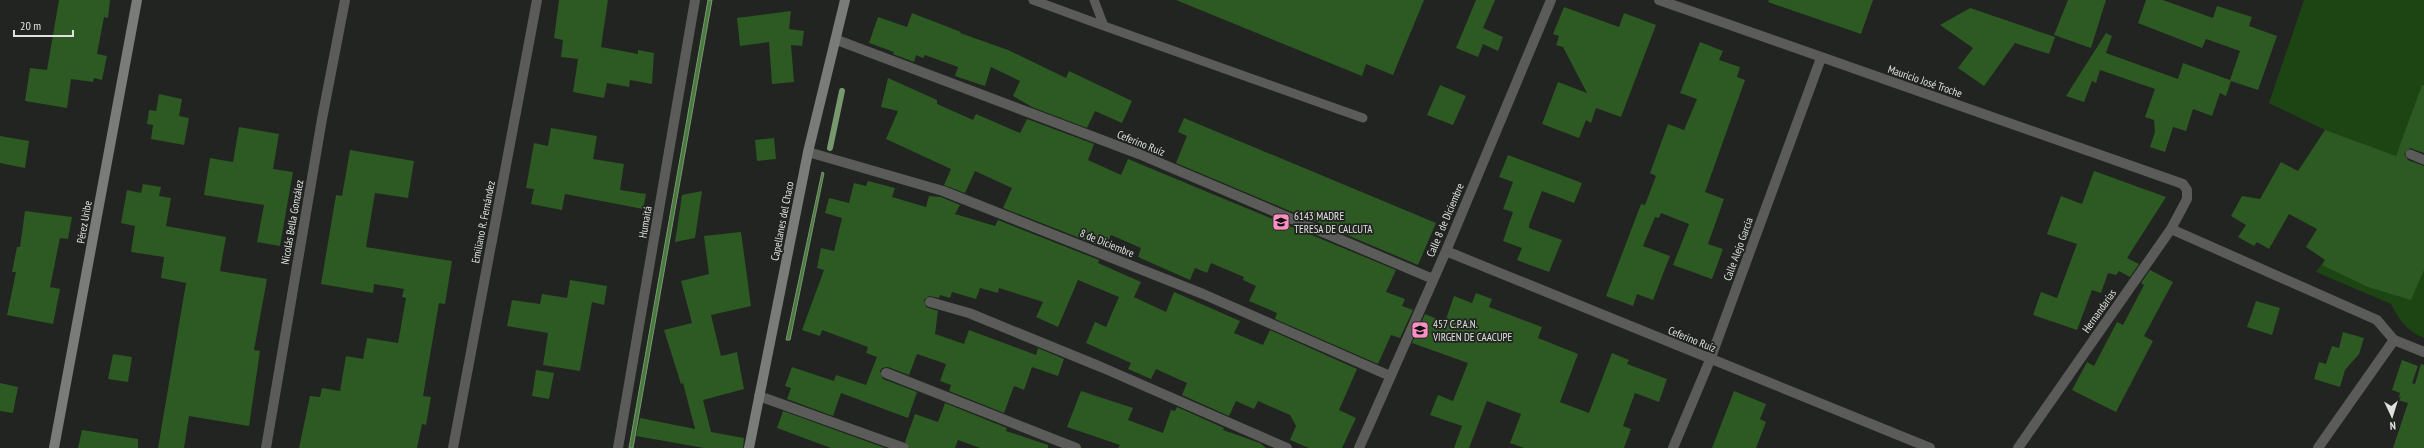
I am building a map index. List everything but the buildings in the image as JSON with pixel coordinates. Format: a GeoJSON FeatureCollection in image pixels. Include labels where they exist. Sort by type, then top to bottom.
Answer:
{"type":"FeatureCollection","features":[{"type":"Feature","properties":{"kind":"street","name":"Pérez Uribe"},"geometry":{"type":"LineString","coordinates":[[54,448],[137,0]]}},
{"type":"Feature","properties":{"kind":"street","name":"Nicolás Bella González"},"geometry":{"type":"LineString","coordinates":[[266,448],[322,119],[345,0]]}},
{"type":"Feature","properties":{"kind":"street","name":"Emiliano R. Fernández"},"geometry":{"type":"LineString","coordinates":[[453,448],[537,0]]}},
{"type":"Feature","properties":{"kind":"street","name":"Humaitá"},"geometry":{"type":"LineString","coordinates":[[618,448],[695,0]]}},
{"type":"Feature","properties":{"kind":"street","name":"Capellanes del Chaco"},"geometry":{"type":"LineString","coordinates":[[749,448],[808,152],[837,40],[845,0]]}},
{"type":"Feature","properties":{"kind":"street","name":"Calle 8 de Diciembre"},"geometry":{"type":"LineString","coordinates":[[1359,448],[1446,251],[1551,0]]}},
{"type":"Feature","properties":{"kind":"street","name":"Mauricio José Troche"},"geometry":{"type":"LineString","coordinates":[[1659,0],[2183,184]]}},
{"type":"Feature","properties":{"kind":"street","name":"Ceferino Ruíz"},"geometry":{"type":"LineString","coordinates":[[837,40],[1139,154],[1433,279]]}},
{"type":"Feature","properties":{"kind":"street","name":"Calle Alejo Garcia"},"geometry":{"type":"LineString","coordinates":[[1673,448],[1710,360],[1821,58]]}},
{"type":"Feature","properties":{"kind":"street","name":"8 de Diciembre"},"geometry":{"type":"LineString","coordinates":[[808,152],[943,191],[1203,294],[1390,376]]}},
{"type":"Feature","properties":{"kind":"street","name":"Hernandarías"},"geometry":{"type":"LineString","coordinates":[[2018,448],[2170,229],[2187,199],[2187,190],[2183,184]]}},
{"type":"Feature","properties":{"kind":"street"},"geometry":{"type":"LineString","coordinates":[[2170,229],[2377,320],[2394,340],[2424,352]]}},
{"type":"Feature","properties":{"kind":"street","name":"Ceferino Ruíz"},"geometry":{"type":"LineString","coordinates":[[1446,251],[1710,360],[1930,448]]}},
{"type":"Feature","properties":{"kind":"street"},"geometry":{"type":"LineString","coordinates":[[930,302],[969,313],[1101,367],[1287,448]]}},
{"type":"Feature","properties":{"kind":"street"},"geometry":{"type":"LineString","coordinates":[[2318,448],[2394,340]]}},
{"type":"Feature","properties":{"kind":"street"},"geometry":{"type":"LineString","coordinates":[[886,373],[1076,448]]}},
{"type":"Feature","properties":{"kind":"street"},"geometry":{"type":"LineString","coordinates":[[759,396],[904,448]]}},
{"type":"Feature","properties":{"kind":"lane"},"geometry":{"type":"LineString","coordinates":[[1033,0],[1363,118]]}},
{"type":"Feature","properties":{"kind":"lane"},"geometry":{"type":"LineString","coordinates":[[1094,0],[1104,26]]}},
{"type":"Feature","properties":{"kind":"lane"},"geometry":{"type":"LineString","coordinates":[[2410,154],[2424,160]]}},
{"type":"Feature","properties":{"kind":"shaded area"},"geometry":{"type":"Polygon","coordinates":[[[708,0],[712,0],[633,448],[629,448],[708,0]]]}},
{"type":"Feature","properties":{"kind":"shaded area"},"geometry":{"type":"Polygon","coordinates":[[[2304,0],[2424,0],[2424,91],[2400,160],[2424,169],[2424,338],[2413,332],[2404,324],[2391,304],[2316,272],[2364,206],[2329,132],[2269,103],[2304,0]]]}},
{"type":"Feature","properties":{"kind":"shaded area"},"geometry":{"type":"Polygon","coordinates":[[[822,172],[824,173],[790,340],[786,340],[822,172]]]}},
{"type":"Feature","properties":{"kind":"waterway"},"geometry":{"type":"LineString","coordinates":[[830,148],[842,91]]}},
{"type":"Feature","properties":{"kind":"place","name":"6143 MADRE TERESA DE CALCUTA"},"geometry":{"type":"Point","coordinates":[1281,222]}},
{"type":"Feature","properties":{"kind":"place","name":"457 C.P.A.N. VIRGEN DE CAACUPE"},"geometry":{"type":"Point","coordinates":[1420,330]}}]}
